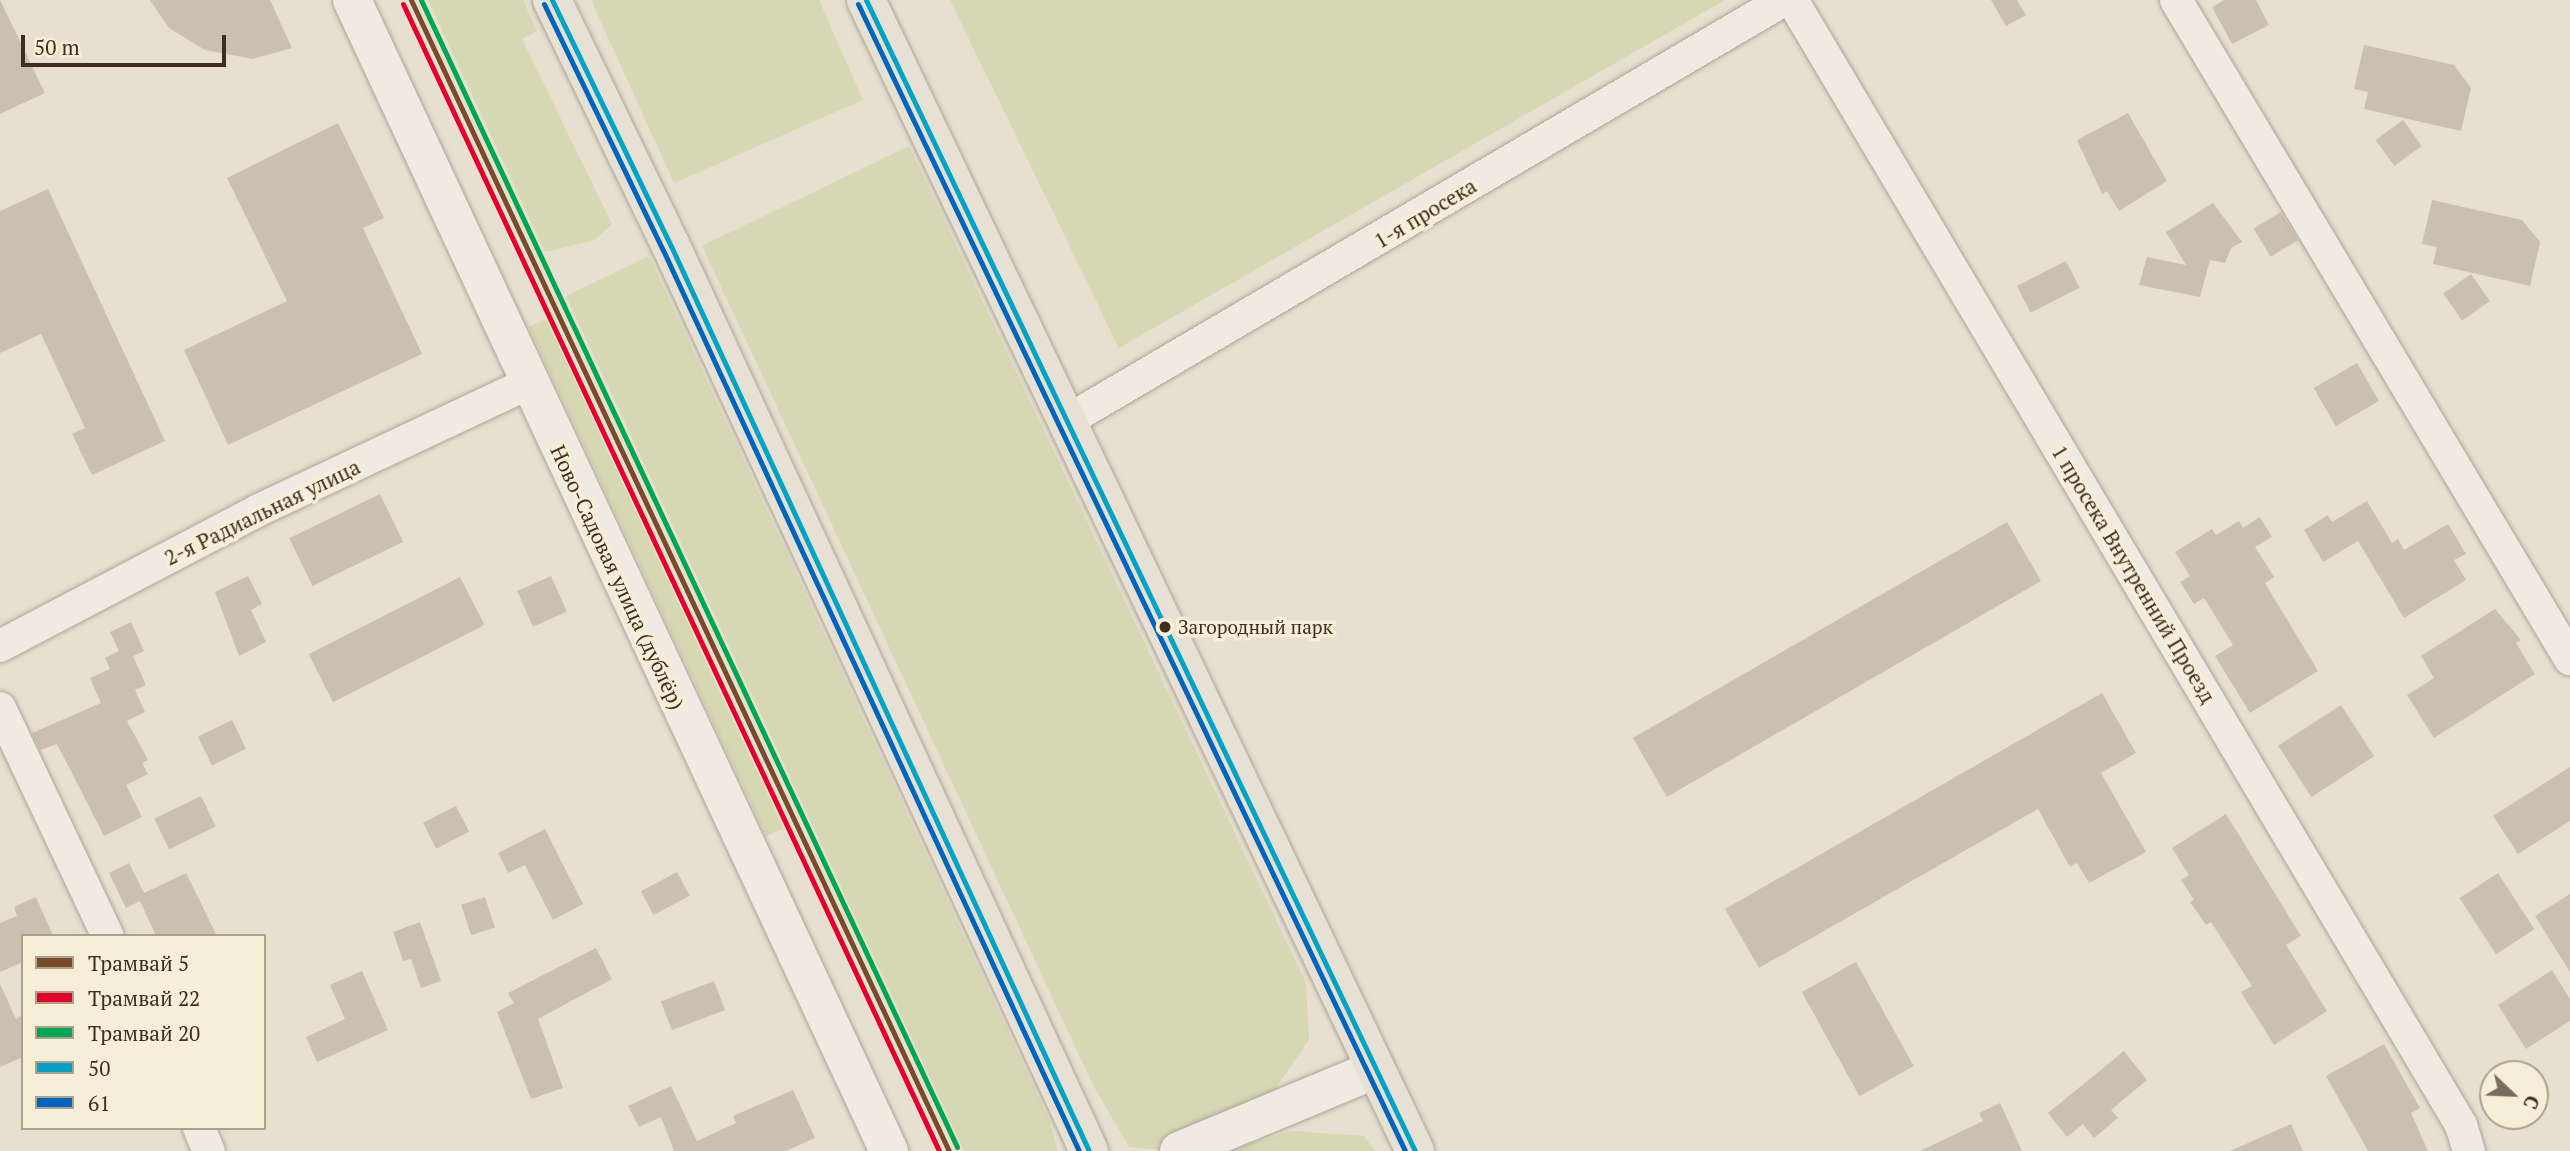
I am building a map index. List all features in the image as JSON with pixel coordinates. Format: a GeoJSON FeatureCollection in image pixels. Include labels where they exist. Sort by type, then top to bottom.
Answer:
{"type":"FeatureCollection","features":[{"type":"Feature","properties":{"kind":"main road"},"geometry":{"type":"LineString","coordinates":[[552,0],[671,246],[1089,1151]]}},
{"type":"Feature","properties":{"kind":"main road"},"geometry":{"type":"LineString","coordinates":[[866,0],[1415,1151]]}},
{"type":"Feature","properties":{"kind":"street","name":"Ново-Садовая улица (дублёр)"},"geometry":{"type":"LineString","coordinates":[[352,0],[527,384],[889,1151]]}},
{"type":"Feature","properties":{"kind":"street","name":"1-я просека"},"geometry":{"type":"LineString","coordinates":[[1065,422],[1129,388],[1784,0]]}},
{"type":"Feature","properties":{"kind":"street","name":"1 просека Внутренний Проезд"},"geometry":{"type":"LineString","coordinates":[[1792,0],[2454,1113],[2469,1151]]}},
{"type":"Feature","properties":{"kind":"street"},"geometry":{"type":"LineString","coordinates":[[2176,0],[2570,659]]}},
{"type":"Feature","properties":{"kind":"street","name":"2-я Радиальная улица"},"geometry":{"type":"LineString","coordinates":[[0,646],[259,510],[527,384]]}},
{"type":"Feature","properties":{"kind":"street"},"geometry":{"type":"LineString","coordinates":[[0,708],[106,934]]}},
{"type":"Feature","properties":{"kind":"street"},"geometry":{"type":"LineString","coordinates":[[1179,1151],[1376,1069]]}},
{"type":"Feature","properties":{"kind":"street"},"geometry":{"type":"LineString","coordinates":[[200,1130],[209,1151]]}},
{"type":"Feature","properties":{"kind":"green space"},"geometry":{"type":"Polygon","coordinates":[[[428,0],[523,0],[537,31],[522,39],[612,224],[595,240],[545,252],[428,0]]]}},
{"type":"Feature","properties":{"kind":"green space"},"geometry":{"type":"Polygon","coordinates":[[[591,0],[819,0],[863,100],[674,183],[591,0]]]}},
{"type":"Feature","properties":{"kind":"green space"},"geometry":{"type":"Polygon","coordinates":[[[950,0],[1725,0],[1119,348],[950,0]]]}},
{"type":"Feature","properties":{"kind":"green space"},"geometry":{"type":"Polygon","coordinates":[[[909,146],[1306,983],[1309,1040],[1270,1096],[1176,1151],[1129,1147],[1093,1085],[702,246],[909,146]]]}},
{"type":"Feature","properties":{"kind":"green space"},"geometry":{"type":"Polygon","coordinates":[[[649,256],[1050,1122],[1058,1151],[964,1151],[566,296],[649,256]]]}},
{"type":"Feature","properties":{"kind":"green space"},"geometry":{"type":"Polygon","coordinates":[[[546,319],[784,828],[766,836],[529,327],[546,319]]]}},
{"type":"Feature","properties":{"kind":"green space"},"geometry":{"type":"Polygon","coordinates":[[[1293,1131],[1364,1136],[1375,1151],[1224,1151],[1293,1131]]]}},
{"type":"Feature","properties":{"kind":"building"},"geometry":{"type":"Polygon","coordinates":[[[0,0],[45,93],[0,114],[0,0]]]}},
{"type":"Feature","properties":{"kind":"building"},"geometry":{"type":"Polygon","coordinates":[[[150,0],[270,0],[292,48],[253,59],[205,50],[169,28],[150,0]]]}},
{"type":"Feature","properties":{"kind":"building"},"geometry":{"type":"Polygon","coordinates":[[[1991,0],[2017,0],[2026,15],[2006,26],[1991,0]]]}},
{"type":"Feature","properties":{"kind":"building"},"geometry":{"type":"Polygon","coordinates":[[[2224,0],[2256,0],[2269,25],[2232,44],[2212,7],[2224,0]]]}},
{"type":"Feature","properties":{"kind":"building"},"geometry":{"type":"Polygon","coordinates":[[[2364,45],[2454,65],[2471,88],[2461,131],[2364,109],[2368,92],[2354,89],[2364,45]]]}},
{"type":"Feature","properties":{"kind":"building"},"geometry":{"type":"Polygon","coordinates":[[[2128,113],[2167,181],[2119,211],[2107,191],[2102,194],[2077,140],[2128,113]]]}},
{"type":"Feature","properties":{"kind":"building"},"geometry":{"type":"Polygon","coordinates":[[[2403,120],[2422,146],[2394,166],[2375,140],[2403,120]]]}},
{"type":"Feature","properties":{"kind":"building"},"geometry":{"type":"Polygon","coordinates":[[[338,123],[384,218],[363,228],[422,354],[228,445],[184,350],[287,301],[227,178],[338,123]]]}},
{"type":"Feature","properties":{"kind":"building"},"geometry":{"type":"Polygon","coordinates":[[[48,189],[165,441],[92,475],[72,434],[85,428],[41,334],[0,353],[0,211],[48,189]]]}},
{"type":"Feature","properties":{"kind":"building"},"geometry":{"type":"Polygon","coordinates":[[[2432,200],[2522,220],[2540,242],[2530,286],[2433,264],[2437,247],[2422,244],[2432,200]]]}},
{"type":"Feature","properties":{"kind":"building"},"geometry":{"type":"Polygon","coordinates":[[[2213,203],[2242,242],[2231,248],[2225,263],[2210,260],[2200,297],[2139,285],[2147,257],[2186,265],[2166,232],[2213,203]]]}},
{"type":"Feature","properties":{"kind":"building"},"geometry":{"type":"Polygon","coordinates":[[[2281,212],[2298,240],[2271,257],[2254,228],[2281,212]]]}},
{"type":"Feature","properties":{"kind":"building"},"geometry":{"type":"Polygon","coordinates":[[[2066,261],[2080,288],[2031,313],[2017,286],[2066,261]]]}},
{"type":"Feature","properties":{"kind":"building"},"geometry":{"type":"Polygon","coordinates":[[[2471,274],[2490,301],[2462,321],[2443,294],[2471,274]]]}},
{"type":"Feature","properties":{"kind":"building"},"geometry":{"type":"Polygon","coordinates":[[[2357,363],[2379,401],[2336,426],[2314,388],[2357,363]]]}},
{"type":"Feature","properties":{"kind":"building"},"geometry":{"type":"Polygon","coordinates":[[[380,494],[403,542],[312,586],[289,538],[380,494]]]}},
{"type":"Feature","properties":{"kind":"building"},"geometry":{"type":"Polygon","coordinates":[[[2367,501],[2392,543],[2398,539],[2404,550],[2448,524],[2466,554],[2454,560],[2466,580],[2404,618],[2358,541],[2323,562],[2304,530],[2328,515],[2332,522],[2367,501]]]}},
{"type":"Feature","properties":{"kind":"building"},"geometry":{"type":"Polygon","coordinates":[[[2260,517],[2272,537],[2255,547],[2274,577],[2265,583],[2318,671],[2250,713],[2215,656],[2233,645],[2204,598],[2194,604],[2180,582],[2190,576],[2175,552],[2212,529],[2216,535],[2239,521],[2243,528],[2260,517]]]}},
{"type":"Feature","properties":{"kind":"building"},"geometry":{"type":"Polygon","coordinates":[[[2007,522],[2041,581],[1667,797],[1633,738],[2007,522]]]}},
{"type":"Feature","properties":{"kind":"building"},"geometry":{"type":"Polygon","coordinates":[[[248,576],[262,604],[251,610],[266,642],[239,656],[215,592],[248,576]]]}},
{"type":"Feature","properties":{"kind":"building"},"geometry":{"type":"Polygon","coordinates":[[[551,576],[567,612],[533,627],[517,591],[551,576]]]}},
{"type":"Feature","properties":{"kind":"building"},"geometry":{"type":"Polygon","coordinates":[[[460,577],[485,625],[333,702],[309,654],[460,577]]]}},
{"type":"Feature","properties":{"kind":"building"},"geometry":{"type":"Polygon","coordinates":[[[2495,609],[2521,640],[2516,643],[2535,674],[2434,738],[2407,695],[2434,678],[2421,656],[2495,609]]]}},
{"type":"Feature","properties":{"kind":"building"},"geometry":{"type":"Polygon","coordinates":[[[131,622],[144,651],[133,656],[146,685],[135,690],[145,712],[127,721],[148,760],[142,763],[148,774],[126,785],[142,817],[104,836],[57,744],[40,750],[32,733],[101,703],[90,678],[110,669],[105,658],[119,651],[110,632],[131,622]]]}},
{"type":"Feature","properties":{"kind":"building"},"geometry":{"type":"Polygon","coordinates":[[[2102,693],[2136,753],[2101,773],[2146,852],[2089,883],[2077,863],[2070,867],[2038,809],[1759,968],[1725,909],[2102,693]]]}},
{"type":"Feature","properties":{"kind":"building"},"geometry":{"type":"Polygon","coordinates":[[[2341,705],[2374,756],[2311,797],[2278,746],[2341,705]]]}},
{"type":"Feature","properties":{"kind":"building"},"geometry":{"type":"Polygon","coordinates":[[[232,720],[246,749],[212,765],[198,737],[232,720]]]}},
{"type":"Feature","properties":{"kind":"building"},"geometry":{"type":"Polygon","coordinates":[[[2570,767],[2570,821],[2518,854],[2493,816],[2570,767]]]}},
{"type":"Feature","properties":{"kind":"building"},"geometry":{"type":"Polygon","coordinates":[[[201,796],[216,827],[169,849],[154,819],[201,796]]]}},
{"type":"Feature","properties":{"kind":"building"},"geometry":{"type":"Polygon","coordinates":[[[456,806],[469,832],[436,849],[423,823],[456,806]]]}},
{"type":"Feature","properties":{"kind":"building"},"geometry":{"type":"Polygon","coordinates":[[[2226,814],[2301,936],[2286,945],[2327,1011],[2274,1045],[2241,992],[2252,986],[2211,922],[2206,925],[2190,902],[2194,900],[2181,880],[2189,875],[2172,848],[2226,814]]]}},
{"type":"Feature","properties":{"kind":"building"},"geometry":{"type":"Polygon","coordinates":[[[545,829],[583,904],[553,920],[525,865],[508,873],[498,853],[545,829]]]}},
{"type":"Feature","properties":{"kind":"building"},"geometry":{"type":"Polygon","coordinates":[[[129,863],[144,893],[186,873],[216,934],[155,934],[140,901],[126,908],[109,873],[129,863]]]}},
{"type":"Feature","properties":{"kind":"building"},"geometry":{"type":"Polygon","coordinates":[[[677,872],[690,896],[653,915],[641,891],[677,872]]]}},
{"type":"Feature","properties":{"kind":"building"},"geometry":{"type":"Polygon","coordinates":[[[2498,873],[2534,929],[2496,954],[2459,898],[2498,873]]]}},
{"type":"Feature","properties":{"kind":"building"},"geometry":{"type":"Polygon","coordinates":[[[2570,894],[2570,972],[2535,916],[2570,894]]]}},
{"type":"Feature","properties":{"kind":"building"},"geometry":{"type":"Polygon","coordinates":[[[36,897],[52,934],[21,934],[21,963],[0,972],[0,923],[17,916],[14,907],[36,897]]]}},
{"type":"Feature","properties":{"kind":"building"},"geometry":{"type":"Polygon","coordinates":[[[485,897],[495,927],[471,935],[461,905],[485,897]]]}},
{"type":"Feature","properties":{"kind":"building"},"geometry":{"type":"Polygon","coordinates":[[[420,922],[441,981],[421,988],[411,959],[403,961],[393,932],[420,922]]]}},
{"type":"Feature","properties":{"kind":"building"},"geometry":{"type":"Polygon","coordinates":[[[596,948],[612,979],[538,1019],[563,1088],[531,1099],[497,1012],[514,1003],[508,993],[596,948]]]}},
{"type":"Feature","properties":{"kind":"building"},"geometry":{"type":"Polygon","coordinates":[[[1856,962],[1914,1066],[1859,1096],[1802,992],[1856,962]]]}},
{"type":"Feature","properties":{"kind":"building"},"geometry":{"type":"Polygon","coordinates":[[[2552,970],[2570,999],[2570,1021],[2526,1049],[2498,1005],[2552,970]]]}},
{"type":"Feature","properties":{"kind":"building"},"geometry":{"type":"Polygon","coordinates":[[[362,971],[388,1030],[317,1062],[306,1037],[345,1019],[330,985],[362,971]]]}},
{"type":"Feature","properties":{"kind":"building"},"geometry":{"type":"Polygon","coordinates":[[[714,981],[725,1010],[672,1030],[661,1001],[714,981]]]}},
{"type":"Feature","properties":{"kind":"building"},"geometry":{"type":"Polygon","coordinates":[[[0,984],[16,1019],[21,1016],[21,1058],[0,1067],[0,984]]]}},
{"type":"Feature","properties":{"kind":"building"},"geometry":{"type":"Polygon","coordinates":[[[2384,1044],[2420,1108],[2411,1113],[2428,1151],[2368,1151],[2326,1076],[2384,1044]]]}},
{"type":"Feature","properties":{"kind":"building"},"geometry":{"type":"Polygon","coordinates":[[[2124,1051],[2147,1080],[2111,1110],[2118,1118],[2094,1138],[2083,1124],[2067,1137],[2048,1113],[2124,1051]]]}},
{"type":"Feature","properties":{"kind":"building"},"geometry":{"type":"Polygon","coordinates":[[[671,1086],[697,1141],[736,1123],[733,1116],[793,1090],[815,1138],[786,1151],[674,1151],[661,1117],[639,1127],[628,1106],[671,1086]]]}},
{"type":"Feature","properties":{"kind":"building"},"geometry":{"type":"Polygon","coordinates":[[[2000,1103],[2022,1151],[1920,1151],[1983,1121],[1979,1113],[2000,1103]]]}},
{"type":"Feature","properties":{"kind":"building"},"geometry":{"type":"Polygon","coordinates":[[[2291,1124],[2303,1151],[2230,1151],[2291,1124]]]}},
{"type":"Feature","properties":{"kind":"tram line","name":"5"},"geometry":{"type":"LineString","coordinates":[[411,0],[949,1151]]}},
{"type":"Feature","properties":{"kind":"tram line","name":"20"},"geometry":{"type":"LineString","coordinates":[[421,0],[957,1147]]}},
{"type":"Feature","properties":{"kind":"tram line","name":"22"},"geometry":{"type":"LineString","coordinates":[[403,4],[939,1151]]}},
{"type":"Feature","properties":{"kind":"transit line","name":"50"},"geometry":{"type":"LineString","coordinates":[[552,0],[671,246],[1089,1151]]}},
{"type":"Feature","properties":{"kind":"transit line","name":"50"},"geometry":{"type":"LineString","coordinates":[[866,0],[1415,1151]]}},
{"type":"Feature","properties":{"kind":"transit line","name":"61"},"geometry":{"type":"LineString","coordinates":[[544,4],[663,250],[1079,1151]]}},
{"type":"Feature","properties":{"kind":"transit line","name":"61"},"geometry":{"type":"LineString","coordinates":[[858,4],[1405,1151]]}},
{"type":"Feature","properties":{"kind":"place","name":"Загородный парк"},"geometry":{"type":"Point","coordinates":[1165,627]}}]}
